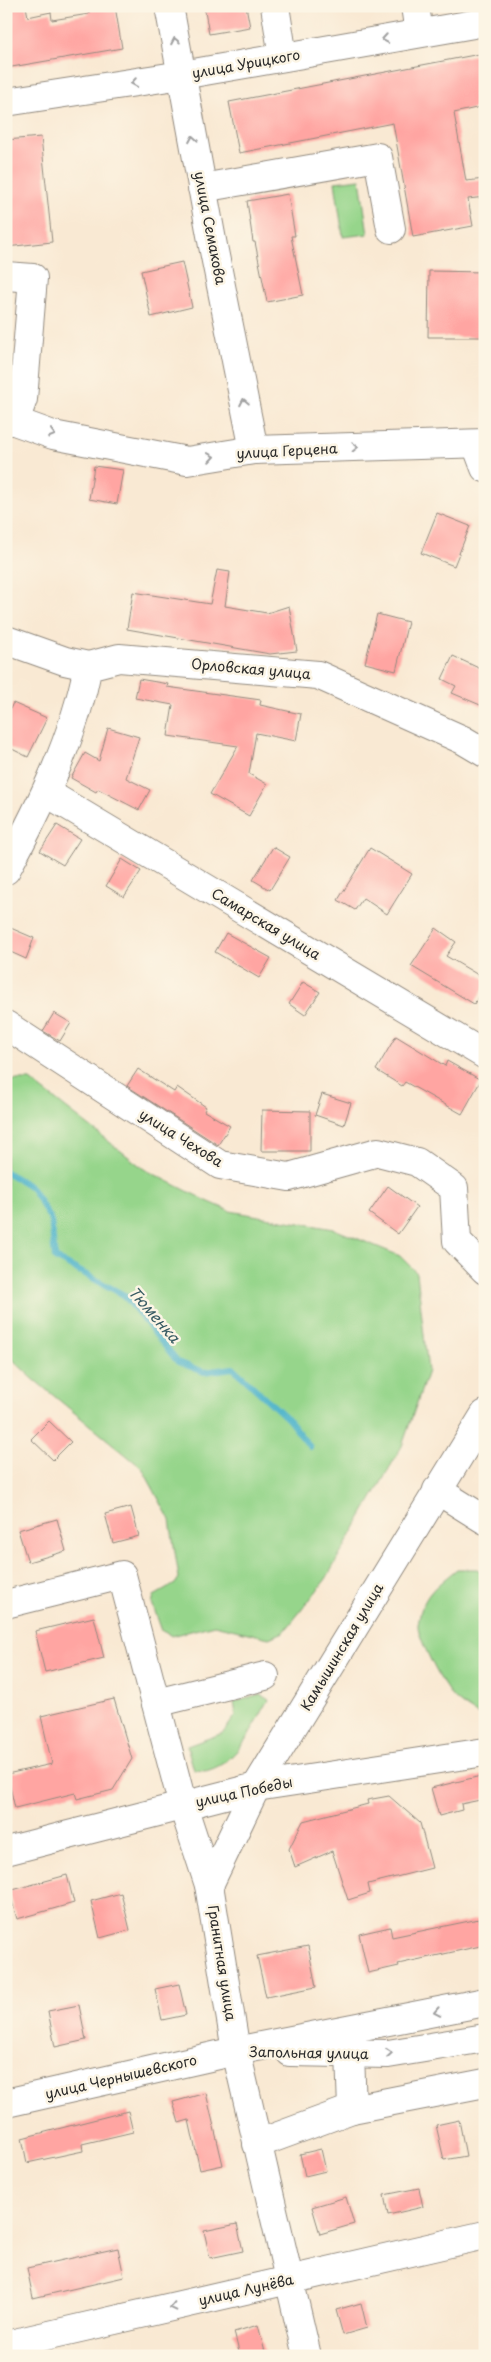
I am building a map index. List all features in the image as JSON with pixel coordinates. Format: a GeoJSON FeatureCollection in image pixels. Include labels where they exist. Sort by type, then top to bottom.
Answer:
{"type":"FeatureCollection","features":[{"type":"Feature","properties":{"kind":"street","name":"улица Семакова"},"geometry":{"type":"LineString","coordinates":[[169,6],[202,188],[254,450]]}},
{"type":"Feature","properties":{"kind":"street"},"geometry":{"type":"LineString","coordinates":[[275,6],[283,57]]}},
{"type":"Feature","properties":{"kind":"street","name":"улица Урицкого"},"geometry":{"type":"LineString","coordinates":[[6,102],[182,75],[283,57],[417,19],[485,22]]}},
{"type":"Feature","properties":{"kind":"street"},"geometry":{"type":"LineString","coordinates":[[202,188],[378,157],[391,229]]}},
{"type":"Feature","properties":{"kind":"street"},"geometry":{"type":"LineString","coordinates":[[6,276],[33,278],[22,399],[11,419]]}},
{"type":"Feature","properties":{"kind":"street","name":"улица Герцена"},"geometry":{"type":"LineString","coordinates":[[11,419],[53,435],[187,461],[254,450],[482,452]]}},
{"type":"Feature","properties":{"kind":"street","name":"Орловская улица"},"geometry":{"type":"LineString","coordinates":[[6,640],[66,661],[88,666],[119,658],[318,675],[463,740],[485,754]]}},
{"type":"Feature","properties":{"kind":"street"},"geometry":{"type":"LineString","coordinates":[[6,870],[47,793],[81,703],[88,666]]}},
{"type":"Feature","properties":{"kind":"street","name":"Самарская улица"},"geometry":{"type":"LineString","coordinates":[[47,793],[485,1055]]}},
{"type":"Feature","properties":{"kind":"street","name":"улица Чехова"},"geometry":{"type":"LineString","coordinates":[[6,1025],[220,1165],[289,1177],[378,1152],[417,1162],[454,1188],[458,1241],[485,1270]]}},
{"type":"Feature","properties":{"kind":"street","name":"Камышинская улица"},"geometry":{"type":"LineString","coordinates":[[209,1886],[256,1787],[485,1414]]}},
{"type":"Feature","properties":{"kind":"street"},"geometry":{"type":"LineString","coordinates":[[437,1490],[485,1520]]}},
{"type":"Feature","properties":{"kind":"street","name":"Гранитная улица"},"geometry":{"type":"LineString","coordinates":[[6,1604],[122,1575],[183,1806],[209,1886],[236,2051],[307,2356]]}},
{"type":"Feature","properties":{"kind":"street"},"geometry":{"type":"LineString","coordinates":[[156,1703],[265,1676]]}},
{"type":"Feature","properties":{"kind":"street","name":"улица Победы"},"geometry":{"type":"LineString","coordinates":[[6,1851],[256,1787],[485,1752]]}},
{"type":"Feature","properties":{"kind":"street","name":"Запольная улица"},"geometry":{"type":"LineString","coordinates":[[236,2051],[485,2002]]}},
{"type":"Feature","properties":{"kind":"street","name":"Запольная улица"},"geometry":{"type":"LineString","coordinates":[[236,2051],[388,2054],[485,2038]]}},
{"type":"Feature","properties":{"kind":"street","name":"улица Чернышевского"},"geometry":{"type":"LineString","coordinates":[[6,2103],[236,2051]]}},
{"type":"Feature","properties":{"kind":"street"},"geometry":{"type":"LineString","coordinates":[[350,2053],[352,2109]]}},
{"type":"Feature","properties":{"kind":"street"},"geometry":{"type":"LineString","coordinates":[[257,2144],[352,2109],[485,2083]]}},
{"type":"Feature","properties":{"kind":"street","name":"улица Лунёва"},"geometry":{"type":"LineString","coordinates":[[6,2345],[485,2235]]}},
{"type":"Feature","properties":{"kind":"green space"},"geometry":{"type":"Polygon","coordinates":[[[360,179],[368,234],[343,237],[335,182],[360,179]]]}},
{"type":"Feature","properties":{"kind":"green space"},"geometry":{"type":"Polygon","coordinates":[[[14,1080],[30,1080],[144,1169],[207,1201],[230,1211],[334,1229],[400,1256],[417,1273],[428,1371],[402,1446],[326,1579],[284,1632],[269,1638],[214,1625],[172,1636],[162,1631],[152,1603],[154,1596],[175,1584],[179,1578],[170,1520],[142,1468],[32,1378],[6,1353],[6,1084],[14,1080]]]}},
{"type":"Feature","properties":{"kind":"green space"},"geometry":{"type":"Polygon","coordinates":[[[457,1569],[477,1569],[485,1574],[485,1717],[476,1714],[463,1705],[448,1691],[431,1661],[419,1630],[420,1614],[427,1598],[436,1586],[457,1569]]]}},
{"type":"Feature","properties":{"kind":"green space"},"geometry":{"type":"Polygon","coordinates":[[[261,1695],[269,1700],[245,1741],[229,1759],[207,1771],[194,1770],[187,1746],[223,1733],[236,1715],[234,1702],[261,1695]]]}},
{"type":"Feature","properties":{"kind":"building"},"geometry":{"type":"Polygon","coordinates":[[[6,6],[26,6],[28,17],[51,12],[52,20],[89,14],[88,6],[115,6],[122,48],[6,68],[6,6]]]}},
{"type":"Feature","properties":{"kind":"building"},"geometry":{"type":"Polygon","coordinates":[[[204,6],[246,6],[250,27],[209,34],[204,6]]]}},
{"type":"Feature","properties":{"kind":"building"},"geometry":{"type":"Polygon","coordinates":[[[485,53],[485,106],[454,113],[466,181],[485,179],[485,197],[468,199],[473,226],[413,237],[393,123],[239,153],[229,102],[485,53]]]}},
{"type":"Feature","properties":{"kind":"building"},"geometry":{"type":"Polygon","coordinates":[[[41,137],[52,242],[6,247],[6,140],[41,137]]]}},
{"type":"Feature","properties":{"kind":"building"},"geometry":{"type":"Polygon","coordinates":[[[288,194],[295,236],[291,236],[303,295],[267,302],[255,242],[253,242],[247,201],[288,194]]]}},
{"type":"Feature","properties":{"kind":"building"},"geometry":{"type":"Polygon","coordinates":[[[182,262],[192,307],[151,317],[141,271],[182,262]]]}},
{"type":"Feature","properties":{"kind":"building"},"geometry":{"type":"Polygon","coordinates":[[[429,271],[484,272],[485,323],[483,323],[483,337],[428,337],[429,271]]]}},
{"type":"Feature","properties":{"kind":"building"},"geometry":{"type":"Polygon","coordinates":[[[94,466],[123,470],[117,504],[89,499],[94,466]]]}},
{"type":"Feature","properties":{"kind":"building"},"geometry":{"type":"Polygon","coordinates":[[[437,513],[470,526],[454,566],[421,553],[437,513]]]}},
{"type":"Feature","properties":{"kind":"building"},"geometry":{"type":"Polygon","coordinates":[[[217,570],[230,572],[225,606],[267,613],[289,606],[297,651],[270,654],[127,629],[133,592],[210,604],[217,570]]]}},
{"type":"Feature","properties":{"kind":"building"},"geometry":{"type":"Polygon","coordinates":[[[377,614],[408,622],[396,671],[365,663],[377,614]]]}},
{"type":"Feature","properties":{"kind":"building"},"geometry":{"type":"Polygon","coordinates":[[[453,656],[485,671],[485,707],[452,693],[456,686],[442,679],[453,656]]]}},
{"type":"Feature","properties":{"kind":"building"},"geometry":{"type":"Polygon","coordinates":[[[139,679],[168,684],[167,687],[261,700],[260,705],[301,714],[296,741],[256,733],[249,774],[267,784],[249,816],[210,794],[238,746],[168,736],[173,705],[135,698],[139,679]]]}},
{"type":"Feature","properties":{"kind":"building"},"geometry":{"type":"Polygon","coordinates":[[[13,703],[47,718],[28,757],[6,746],[6,717],[13,703]]]}},
{"type":"Feature","properties":{"kind":"building"},"geometry":{"type":"Polygon","coordinates":[[[108,728],[139,737],[126,778],[150,790],[139,810],[98,789],[96,792],[71,778],[85,753],[99,761],[108,728]]]}},
{"type":"Feature","properties":{"kind":"building"},"geometry":{"type":"Polygon","coordinates":[[[57,825],[80,839],[63,865],[40,851],[57,825]]]}},
{"type":"Feature","properties":{"kind":"building"},"geometry":{"type":"Polygon","coordinates":[[[273,847],[290,857],[270,890],[253,880],[273,847]]]}},
{"type":"Feature","properties":{"kind":"building"},"geometry":{"type":"Polygon","coordinates":[[[370,848],[412,874],[387,914],[363,898],[355,910],[338,900],[370,848]]]}},
{"type":"Feature","properties":{"kind":"building"},"geometry":{"type":"Polygon","coordinates":[[[122,859],[141,871],[124,897],[106,886],[122,859]]]}},
{"type":"Feature","properties":{"kind":"building"},"geometry":{"type":"Polygon","coordinates":[[[6,926],[34,938],[26,959],[6,950],[6,926]]]}},
{"type":"Feature","properties":{"kind":"building"},"geometry":{"type":"Polygon","coordinates":[[[436,928],[456,942],[446,956],[485,979],[485,986],[474,1004],[411,966],[436,928]]]}},
{"type":"Feature","properties":{"kind":"building"},"geometry":{"type":"Polygon","coordinates":[[[226,933],[271,958],[259,978],[215,952],[226,933]]]}},
{"type":"Feature","properties":{"kind":"building"},"geometry":{"type":"Polygon","coordinates":[[[303,982],[320,992],[305,1015],[289,1004],[303,982]]]}},
{"type":"Feature","properties":{"kind":"building"},"geometry":{"type":"Polygon","coordinates":[[[54,1013],[71,1023],[60,1041],[43,1031],[54,1013]]]}},
{"type":"Feature","properties":{"kind":"building"},"geometry":{"type":"Polygon","coordinates":[[[396,1036],[445,1066],[447,1061],[481,1080],[462,1114],[405,1082],[402,1086],[376,1070],[396,1036]]]}},
{"type":"Feature","properties":{"kind":"building"},"geometry":{"type":"Polygon","coordinates":[[[138,1069],[174,1092],[177,1087],[206,1107],[204,1111],[230,1126],[218,1145],[127,1086],[138,1069]]]}},
{"type":"Feature","properties":{"kind":"building"},"geometry":{"type":"Polygon","coordinates":[[[322,1094],[351,1103],[344,1125],[315,1115],[322,1094]]]}},
{"type":"Feature","properties":{"kind":"building"},"geometry":{"type":"Polygon","coordinates":[[[262,1110],[310,1111],[310,1151],[261,1151],[262,1110]]]}},
{"type":"Feature","properties":{"kind":"building"},"geometry":{"type":"Polygon","coordinates":[[[388,1186],[417,1207],[398,1234],[369,1213],[388,1186]]]}},
{"type":"Feature","properties":{"kind":"building"},"geometry":{"type":"Polygon","coordinates":[[[49,1421],[71,1442],[53,1460],[31,1439],[49,1421]]]}},
{"type":"Feature","properties":{"kind":"building"},"geometry":{"type":"Polygon","coordinates":[[[131,1507],[139,1536],[113,1543],[105,1514],[131,1507]]]}},
{"type":"Feature","properties":{"kind":"building"},"geometry":{"type":"Polygon","coordinates":[[[57,1519],[66,1551],[28,1562],[18,1530],[57,1519]]]}},
{"type":"Feature","properties":{"kind":"building"},"geometry":{"type":"Polygon","coordinates":[[[94,1617],[104,1658],[45,1672],[35,1631],[94,1617]]]}},
{"type":"Feature","properties":{"kind":"building"},"geometry":{"type":"Polygon","coordinates":[[[114,1699],[132,1759],[113,1790],[77,1799],[75,1793],[15,1808],[7,1774],[52,1764],[41,1716],[114,1699]]]}},
{"type":"Feature","properties":{"kind":"building"},"geometry":{"type":"Polygon","coordinates":[[[485,1775],[485,1799],[461,1804],[462,1810],[439,1816],[431,1788],[485,1775]]]}},
{"type":"Feature","properties":{"kind":"building"},"geometry":{"type":"Polygon","coordinates":[[[389,1796],[420,1823],[432,1868],[368,1884],[370,1893],[348,1900],[332,1851],[295,1867],[289,1849],[303,1821],[368,1804],[367,1800],[389,1796]]]}},
{"type":"Feature","properties":{"kind":"building"},"geometry":{"type":"Polygon","coordinates":[[[67,1875],[74,1903],[17,1919],[9,1891],[67,1875]]]}},
{"type":"Feature","properties":{"kind":"building"},"geometry":{"type":"Polygon","coordinates":[[[121,1893],[130,1930],[100,1938],[91,1901],[121,1893]]]}},
{"type":"Feature","properties":{"kind":"building"},"geometry":{"type":"Polygon","coordinates":[[[479,1919],[485,1945],[398,1964],[399,1966],[368,1973],[359,1934],[390,1927],[392,1937],[479,1919]]]}},
{"type":"Feature","properties":{"kind":"building"},"geometry":{"type":"Polygon","coordinates":[[[308,1946],[316,1987],[266,1997],[257,1956],[308,1946]]]}},
{"type":"Feature","properties":{"kind":"building"},"geometry":{"type":"Polygon","coordinates":[[[179,1984],[186,2015],[162,2020],[155,1989],[179,1984]]]}},
{"type":"Feature","properties":{"kind":"building"},"geometry":{"type":"Polygon","coordinates":[[[79,2005],[86,2040],[55,2047],[48,2011],[79,2005]]]}},
{"type":"Feature","properties":{"kind":"building"},"geometry":{"type":"Polygon","coordinates":[[[206,2093],[223,2165],[200,2170],[189,2120],[179,2123],[173,2102],[206,2093]]]}},
{"type":"Feature","properties":{"kind":"building"},"geometry":{"type":"Polygon","coordinates":[[[128,2111],[133,2132],[82,2144],[83,2151],[27,2163],[22,2138],[128,2111]]]}},
{"type":"Feature","properties":{"kind":"building"},"geometry":{"type":"Polygon","coordinates":[[[459,2120],[466,2156],[444,2160],[436,2125],[459,2120]]]}},
{"type":"Feature","properties":{"kind":"building"},"geometry":{"type":"Polygon","coordinates":[[[321,2149],[326,2171],[305,2176],[300,2154],[321,2149]]]}},
{"type":"Feature","properties":{"kind":"building"},"geometry":{"type":"Polygon","coordinates":[[[419,2188],[423,2207],[388,2215],[384,2195],[419,2188]]]}},
{"type":"Feature","properties":{"kind":"building"},"geometry":{"type":"Polygon","coordinates":[[[346,2197],[354,2224],[320,2234],[312,2207],[346,2197]]]}},
{"type":"Feature","properties":{"kind":"building"},"geometry":{"type":"Polygon","coordinates":[[[237,2224],[243,2251],[210,2258],[204,2231],[237,2224]]]}},
{"type":"Feature","properties":{"kind":"building"},"geometry":{"type":"Polygon","coordinates":[[[118,2248],[124,2277],[33,2298],[27,2268],[118,2248]]]}},
{"type":"Feature","properties":{"kind":"building"},"geometry":{"type":"Polygon","coordinates":[[[361,2303],[367,2328],[343,2335],[336,2310],[361,2303]]]}},
{"type":"Feature","properties":{"kind":"building"},"geometry":{"type":"Polygon","coordinates":[[[258,2325],[266,2356],[240,2356],[234,2332],[258,2325]]]}},
{"type":"Feature","properties":{"kind":"waterway","name":"Тюменка"},"geometry":{"type":"LineString","coordinates":[[6,1172],[31,1187],[51,1220],[55,1258],[124,1295],[178,1362],[204,1372],[233,1368],[288,1419],[310,1447]]}}]}
